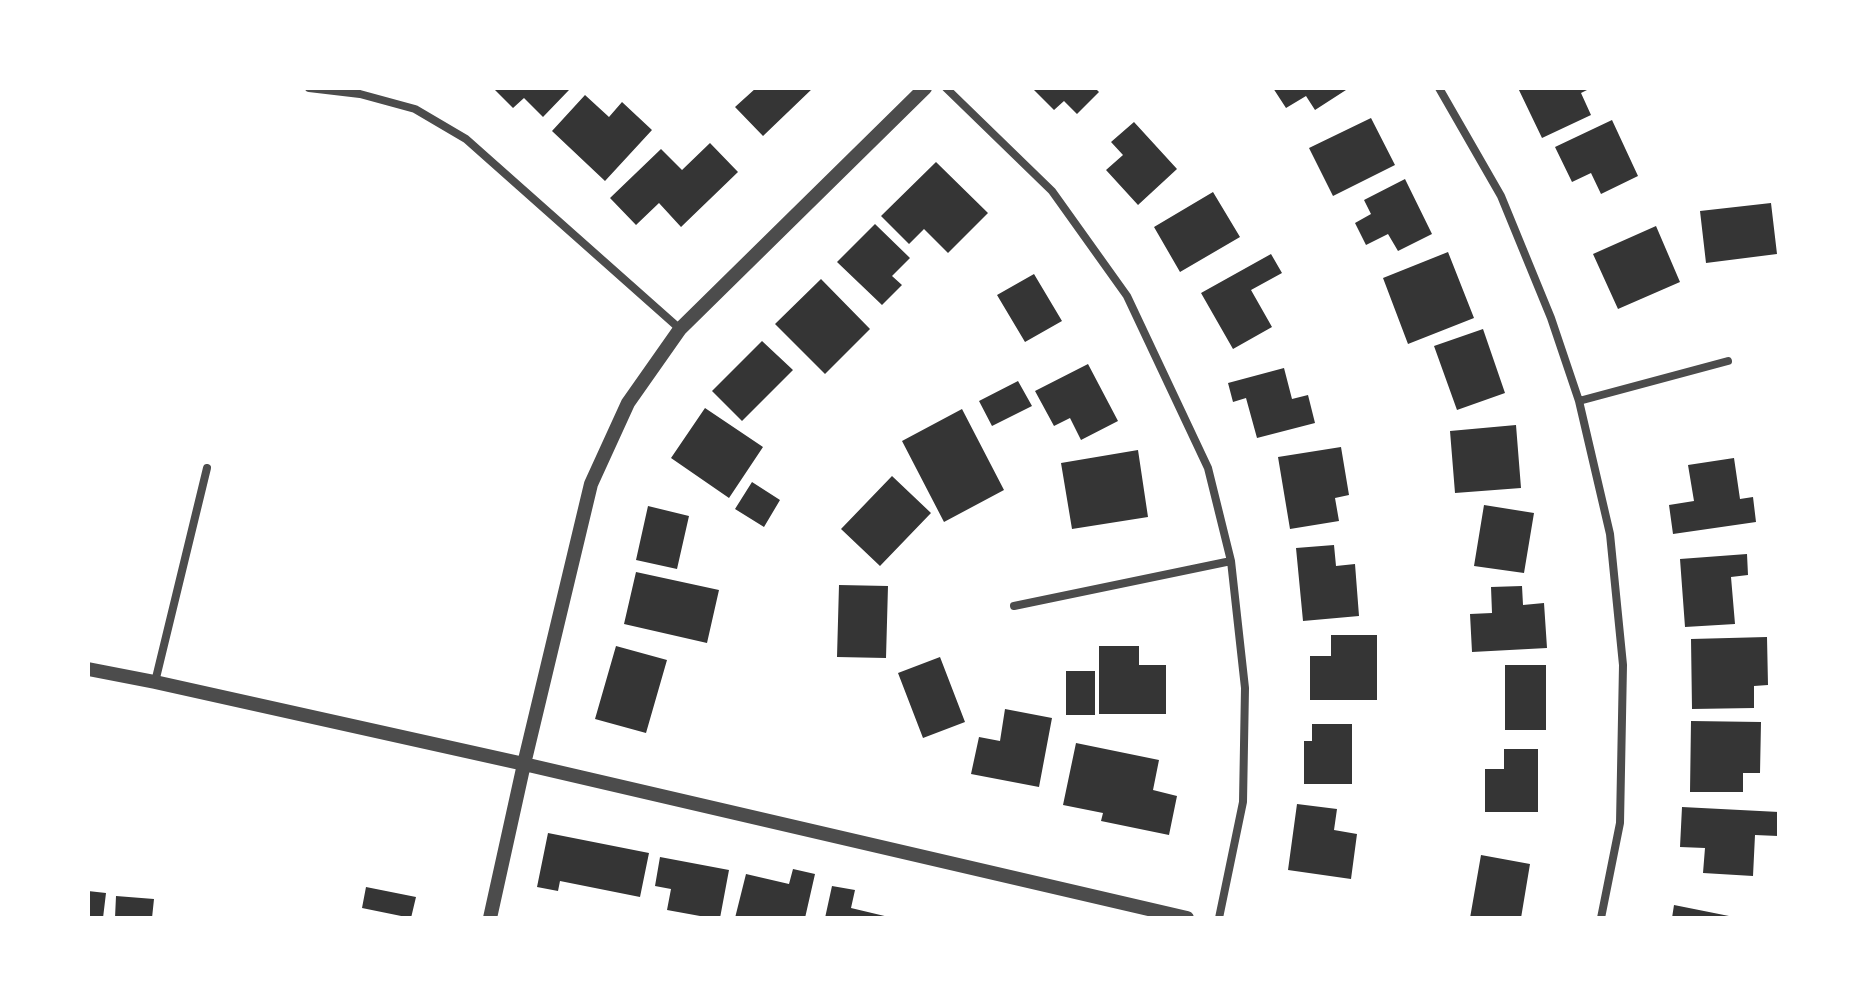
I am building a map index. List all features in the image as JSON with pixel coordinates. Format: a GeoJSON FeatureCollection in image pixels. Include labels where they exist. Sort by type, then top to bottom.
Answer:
{"type":"FeatureCollection","features":[{"type":"Feature","properties":{"kind":"street"},"geometry":{"type":"LineString","coordinates":[[309,88],[360,94],[415,109],[466,139],[680,329]]}},
{"type":"Feature","properties":{"kind":"street"},"geometry":{"type":"LineString","coordinates":[[490,918],[591,484],[628,403],[680,329],[925,88]]}},
{"type":"Feature","properties":{"kind":"street"},"geometry":{"type":"LineString","coordinates":[[946,88],[1052,191],[1127,296],[1208,468],[1231,561],[1245,688],[1243,802],[1219,918]]}},
{"type":"Feature","properties":{"kind":"street"},"geometry":{"type":"LineString","coordinates":[[1439,88],[1501,196],[1551,318],[1579,401],[1610,534],[1623,665],[1620,823],[1601,918]]}},
{"type":"Feature","properties":{"kind":"street"},"geometry":{"type":"LineString","coordinates":[[1579,401],[1728,361]]}},
{"type":"Feature","properties":{"kind":"street"},"geometry":{"type":"LineString","coordinates":[[155,682],[207,468]]}},
{"type":"Feature","properties":{"kind":"street"},"geometry":{"type":"LineString","coordinates":[[1014,606],[1231,561]]}},
{"type":"Feature","properties":{"kind":"street"},"geometry":{"type":"LineString","coordinates":[[88,669],[524,764],[1187,918]]}},
{"type":"Feature","properties":{"kind":"building"},"geometry":{"type":"Polygon","coordinates":[[[493,88],[569,90],[543,117],[524,98],[513,108],[493,88]]]}},
{"type":"Feature","properties":{"kind":"building"},"geometry":{"type":"Polygon","coordinates":[[[756,88],[813,88],[763,136],[735,107],[756,88]]]}},
{"type":"Feature","properties":{"kind":"building"},"geometry":{"type":"Polygon","coordinates":[[[1032,88],[1095,88],[1099,92],[1077,114],[1064,101],[1054,110],[1032,88]]]}},
{"type":"Feature","properties":{"kind":"building"},"geometry":{"type":"Polygon","coordinates":[[[1273,88],[1346,90],[1315,110],[1306,96],[1286,108],[1273,88]]]}},
{"type":"Feature","properties":{"kind":"building"},"geometry":{"type":"Polygon","coordinates":[[[1518,88],[1591,88],[1581,93],[1591,115],[1542,138],[1518,88]]]}},
{"type":"Feature","properties":{"kind":"building"},"geometry":{"type":"Polygon","coordinates":[[[585,95],[609,117],[622,102],[652,130],[605,181],[552,131],[585,95]]]}},
{"type":"Feature","properties":{"kind":"building"},"geometry":{"type":"Polygon","coordinates":[[[1371,118],[1395,165],[1333,196],[1309,148],[1371,118]]]}},
{"type":"Feature","properties":{"kind":"building"},"geometry":{"type":"Polygon","coordinates":[[[1612,120],[1638,176],[1601,194],[1591,173],[1572,182],[1555,147],[1612,120]]]}},
{"type":"Feature","properties":{"kind":"building"},"geometry":{"type":"Polygon","coordinates":[[[1134,122],[1177,169],[1138,205],[1106,170],[1123,155],[1111,142],[1134,122]]]}},
{"type":"Feature","properties":{"kind":"building"},"geometry":{"type":"Polygon","coordinates":[[[710,143],[738,172],[681,227],[659,203],[636,225],[610,198],[661,149],[682,170],[710,143]]]}},
{"type":"Feature","properties":{"kind":"building"},"geometry":{"type":"Polygon","coordinates":[[[936,162],[988,213],[948,253],[924,229],[909,244],[881,216],[936,162]]]}},
{"type":"Feature","properties":{"kind":"building"},"geometry":{"type":"Polygon","coordinates":[[[1405,179],[1432,234],[1398,251],[1388,234],[1366,245],[1355,223],[1371,214],[1364,200],[1405,179]]]}},
{"type":"Feature","properties":{"kind":"building"},"geometry":{"type":"Polygon","coordinates":[[[1213,192],[1240,237],[1180,272],[1154,227],[1213,192]]]}},
{"type":"Feature","properties":{"kind":"building"},"geometry":{"type":"Polygon","coordinates":[[[1771,203],[1777,254],[1706,263],[1700,211],[1771,203]]]}},
{"type":"Feature","properties":{"kind":"building"},"geometry":{"type":"Polygon","coordinates":[[[875,224],[910,258],[892,276],[902,285],[882,305],[837,262],[875,224]]]}},
{"type":"Feature","properties":{"kind":"building"},"geometry":{"type":"Polygon","coordinates":[[[1656,226],[1680,282],[1618,309],[1593,254],[1656,226]]]}},
{"type":"Feature","properties":{"kind":"building"},"geometry":{"type":"Polygon","coordinates":[[[1448,252],[1474,318],[1408,344],[1383,278],[1448,252]]]}},
{"type":"Feature","properties":{"kind":"building"},"geometry":{"type":"Polygon","coordinates":[[[1271,254],[1282,273],[1251,290],[1272,327],[1233,349],[1201,293],[1271,254]]]}},
{"type":"Feature","properties":{"kind":"building"},"geometry":{"type":"Polygon","coordinates":[[[1034,274],[1062,321],[1025,342],[997,295],[1034,274]]]}},
{"type":"Feature","properties":{"kind":"building"},"geometry":{"type":"Polygon","coordinates":[[[821,279],[870,329],[825,374],[775,324],[821,279]]]}},
{"type":"Feature","properties":{"kind":"building"},"geometry":{"type":"Polygon","coordinates":[[[1483,329],[1505,393],[1457,410],[1434,346],[1483,329]]]}},
{"type":"Feature","properties":{"kind":"building"},"geometry":{"type":"Polygon","coordinates":[[[762,341],[793,370],[742,421],[712,391],[762,341]]]}},
{"type":"Feature","properties":{"kind":"building"},"geometry":{"type":"Polygon","coordinates":[[[1088,364],[1118,421],[1081,440],[1070,418],[1054,426],[1035,391],[1088,364]]]}},
{"type":"Feature","properties":{"kind":"building"},"geometry":{"type":"Polygon","coordinates":[[[1284,368],[1292,399],[1308,395],[1315,423],[1257,438],[1246,398],[1233,402],[1228,383],[1284,368]]]}},
{"type":"Feature","properties":{"kind":"building"},"geometry":{"type":"Polygon","coordinates":[[[1018,381],[1032,406],[992,426],[979,401],[1018,381]]]}},
{"type":"Feature","properties":{"kind":"building"},"geometry":{"type":"Polygon","coordinates":[[[705,408],[763,447],[729,498],[671,458],[705,408]]]}},
{"type":"Feature","properties":{"kind":"building"},"geometry":{"type":"Polygon","coordinates":[[[962,409],[1004,490],[944,522],[902,441],[962,409]]]}},
{"type":"Feature","properties":{"kind":"building"},"geometry":{"type":"Polygon","coordinates":[[[1516,425],[1521,488],[1455,493],[1450,431],[1516,425]]]}},
{"type":"Feature","properties":{"kind":"building"},"geometry":{"type":"Polygon","coordinates":[[[1341,447],[1349,495],[1335,498],[1339,521],[1290,529],[1278,457],[1341,447]]]}},
{"type":"Feature","properties":{"kind":"building"},"geometry":{"type":"Polygon","coordinates":[[[1138,450],[1148,517],[1072,529],[1061,463],[1138,450]]]}},
{"type":"Feature","properties":{"kind":"building"},"geometry":{"type":"Polygon","coordinates":[[[1734,458],[1740,499],[1753,497],[1756,522],[1673,534],[1669,505],[1694,501],[1688,465],[1734,458]]]}},
{"type":"Feature","properties":{"kind":"building"},"geometry":{"type":"Polygon","coordinates":[[[892,476],[931,513],[880,566],[841,529],[892,476]]]}},
{"type":"Feature","properties":{"kind":"building"},"geometry":{"type":"Polygon","coordinates":[[[752,482],[780,500],[764,527],[735,509],[752,482]]]}},
{"type":"Feature","properties":{"kind":"building"},"geometry":{"type":"Polygon","coordinates":[[[1484,505],[1534,513],[1524,573],[1474,566],[1484,505]]]}},
{"type":"Feature","properties":{"kind":"building"},"geometry":{"type":"Polygon","coordinates":[[[648,506],[689,516],[677,569],[636,560],[648,506]]]}},
{"type":"Feature","properties":{"kind":"building"},"geometry":{"type":"Polygon","coordinates":[[[1334,545],[1336,566],[1355,564],[1359,616],[1303,621],[1296,548],[1334,545]]]}},
{"type":"Feature","properties":{"kind":"building"},"geometry":{"type":"Polygon","coordinates":[[[1747,554],[1748,575],[1731,577],[1735,624],[1685,627],[1680,559],[1747,554]]]}},
{"type":"Feature","properties":{"kind":"building"},"geometry":{"type":"Polygon","coordinates":[[[636,572],[719,590],[707,643],[624,624],[636,572]]]}},
{"type":"Feature","properties":{"kind":"building"},"geometry":{"type":"Polygon","coordinates":[[[839,585],[888,586],[886,658],[837,657],[839,585]]]}},
{"type":"Feature","properties":{"kind":"building"},"geometry":{"type":"Polygon","coordinates":[[[1522,586],[1523,605],[1544,603],[1547,648],[1472,652],[1470,614],[1492,613],[1491,587],[1522,586]]]}},
{"type":"Feature","properties":{"kind":"building"},"geometry":{"type":"Polygon","coordinates":[[[1331,635],[1377,635],[1377,700],[1310,700],[1310,656],[1331,656],[1331,635]]]}},
{"type":"Feature","properties":{"kind":"building"},"geometry":{"type":"Polygon","coordinates":[[[1767,637],[1768,685],[1754,686],[1754,708],[1692,709],[1691,639],[1767,637]]]}},
{"type":"Feature","properties":{"kind":"building"},"geometry":{"type":"Polygon","coordinates":[[[616,646],[667,660],[646,733],[595,719],[616,646]]]}},
{"type":"Feature","properties":{"kind":"building"},"geometry":{"type":"Polygon","coordinates":[[[1099,646],[1139,646],[1139,665],[1166,665],[1166,714],[1099,714],[1099,646]]]}},
{"type":"Feature","properties":{"kind":"building"},"geometry":{"type":"Polygon","coordinates":[[[940,657],[965,722],[923,738],[898,673],[940,657]]]}},
{"type":"Feature","properties":{"kind":"building"},"geometry":{"type":"Polygon","coordinates":[[[1505,665],[1546,665],[1546,730],[1505,730],[1505,665]]]}},
{"type":"Feature","properties":{"kind":"building"},"geometry":{"type":"Polygon","coordinates":[[[1066,671],[1095,671],[1095,715],[1066,715],[1066,671]]]}},
{"type":"Feature","properties":{"kind":"building"},"geometry":{"type":"Polygon","coordinates":[[[1005,709],[1052,718],[1039,787],[971,774],[979,737],[1000,741],[1005,709]]]}},
{"type":"Feature","properties":{"kind":"building"},"geometry":{"type":"Polygon","coordinates":[[[1691,721],[1761,722],[1760,773],[1743,773],[1743,792],[1690,792],[1691,721]]]}},
{"type":"Feature","properties":{"kind":"building"},"geometry":{"type":"Polygon","coordinates":[[[1312,724],[1352,724],[1352,784],[1304,784],[1304,741],[1312,741],[1312,724]]]}},
{"type":"Feature","properties":{"kind":"building"},"geometry":{"type":"Polygon","coordinates":[[[1076,743],[1159,760],[1153,790],[1177,796],[1169,835],[1101,821],[1103,813],[1063,805],[1076,743]]]}},
{"type":"Feature","properties":{"kind":"building"},"geometry":{"type":"Polygon","coordinates":[[[1504,749],[1538,749],[1538,812],[1485,812],[1485,769],[1504,769],[1504,749]]]}},
{"type":"Feature","properties":{"kind":"building"},"geometry":{"type":"Polygon","coordinates":[[[1297,804],[1337,809],[1334,830],[1357,834],[1351,879],[1288,870],[1297,804]]]}},
{"type":"Feature","properties":{"kind":"building"},"geometry":{"type":"Polygon","coordinates":[[[1682,807],[1779,812],[1778,836],[1755,835],[1753,876],[1703,873],[1705,848],[1680,847],[1682,807]]]}},
{"type":"Feature","properties":{"kind":"building"},"geometry":{"type":"Polygon","coordinates":[[[548,833],[649,853],[640,897],[560,881],[558,891],[537,887],[548,833]]]}},
{"type":"Feature","properties":{"kind":"building"},"geometry":{"type":"Polygon","coordinates":[[[1481,855],[1530,864],[1521,918],[1470,918],[1481,855]]]}},
{"type":"Feature","properties":{"kind":"building"},"geometry":{"type":"Polygon","coordinates":[[[660,857],[729,870],[720,918],[667,910],[671,889],[655,886],[660,857]]]}},
{"type":"Feature","properties":{"kind":"building"},"geometry":{"type":"Polygon","coordinates":[[[793,869],[815,874],[805,918],[735,918],[746,874],[789,884],[793,869]]]}},
{"type":"Feature","properties":{"kind":"building"},"geometry":{"type":"Polygon","coordinates":[[[832,886],[855,890],[851,908],[893,918],[825,918],[832,886]]]}},
{"type":"Feature","properties":{"kind":"building"},"geometry":{"type":"Polygon","coordinates":[[[366,887],[416,897],[411,918],[362,908],[366,887]]]}},
{"type":"Feature","properties":{"kind":"building"},"geometry":{"type":"Polygon","coordinates":[[[88,891],[106,893],[103,918],[88,918],[88,891]]]}},
{"type":"Feature","properties":{"kind":"building"},"geometry":{"type":"Polygon","coordinates":[[[116,896],[154,899],[152,918],[115,918],[116,896]]]}},
{"type":"Feature","properties":{"kind":"building"},"geometry":{"type":"Polygon","coordinates":[[[1674,905],[1734,917],[1734,918],[1672,918],[1674,905]]]}}]}
